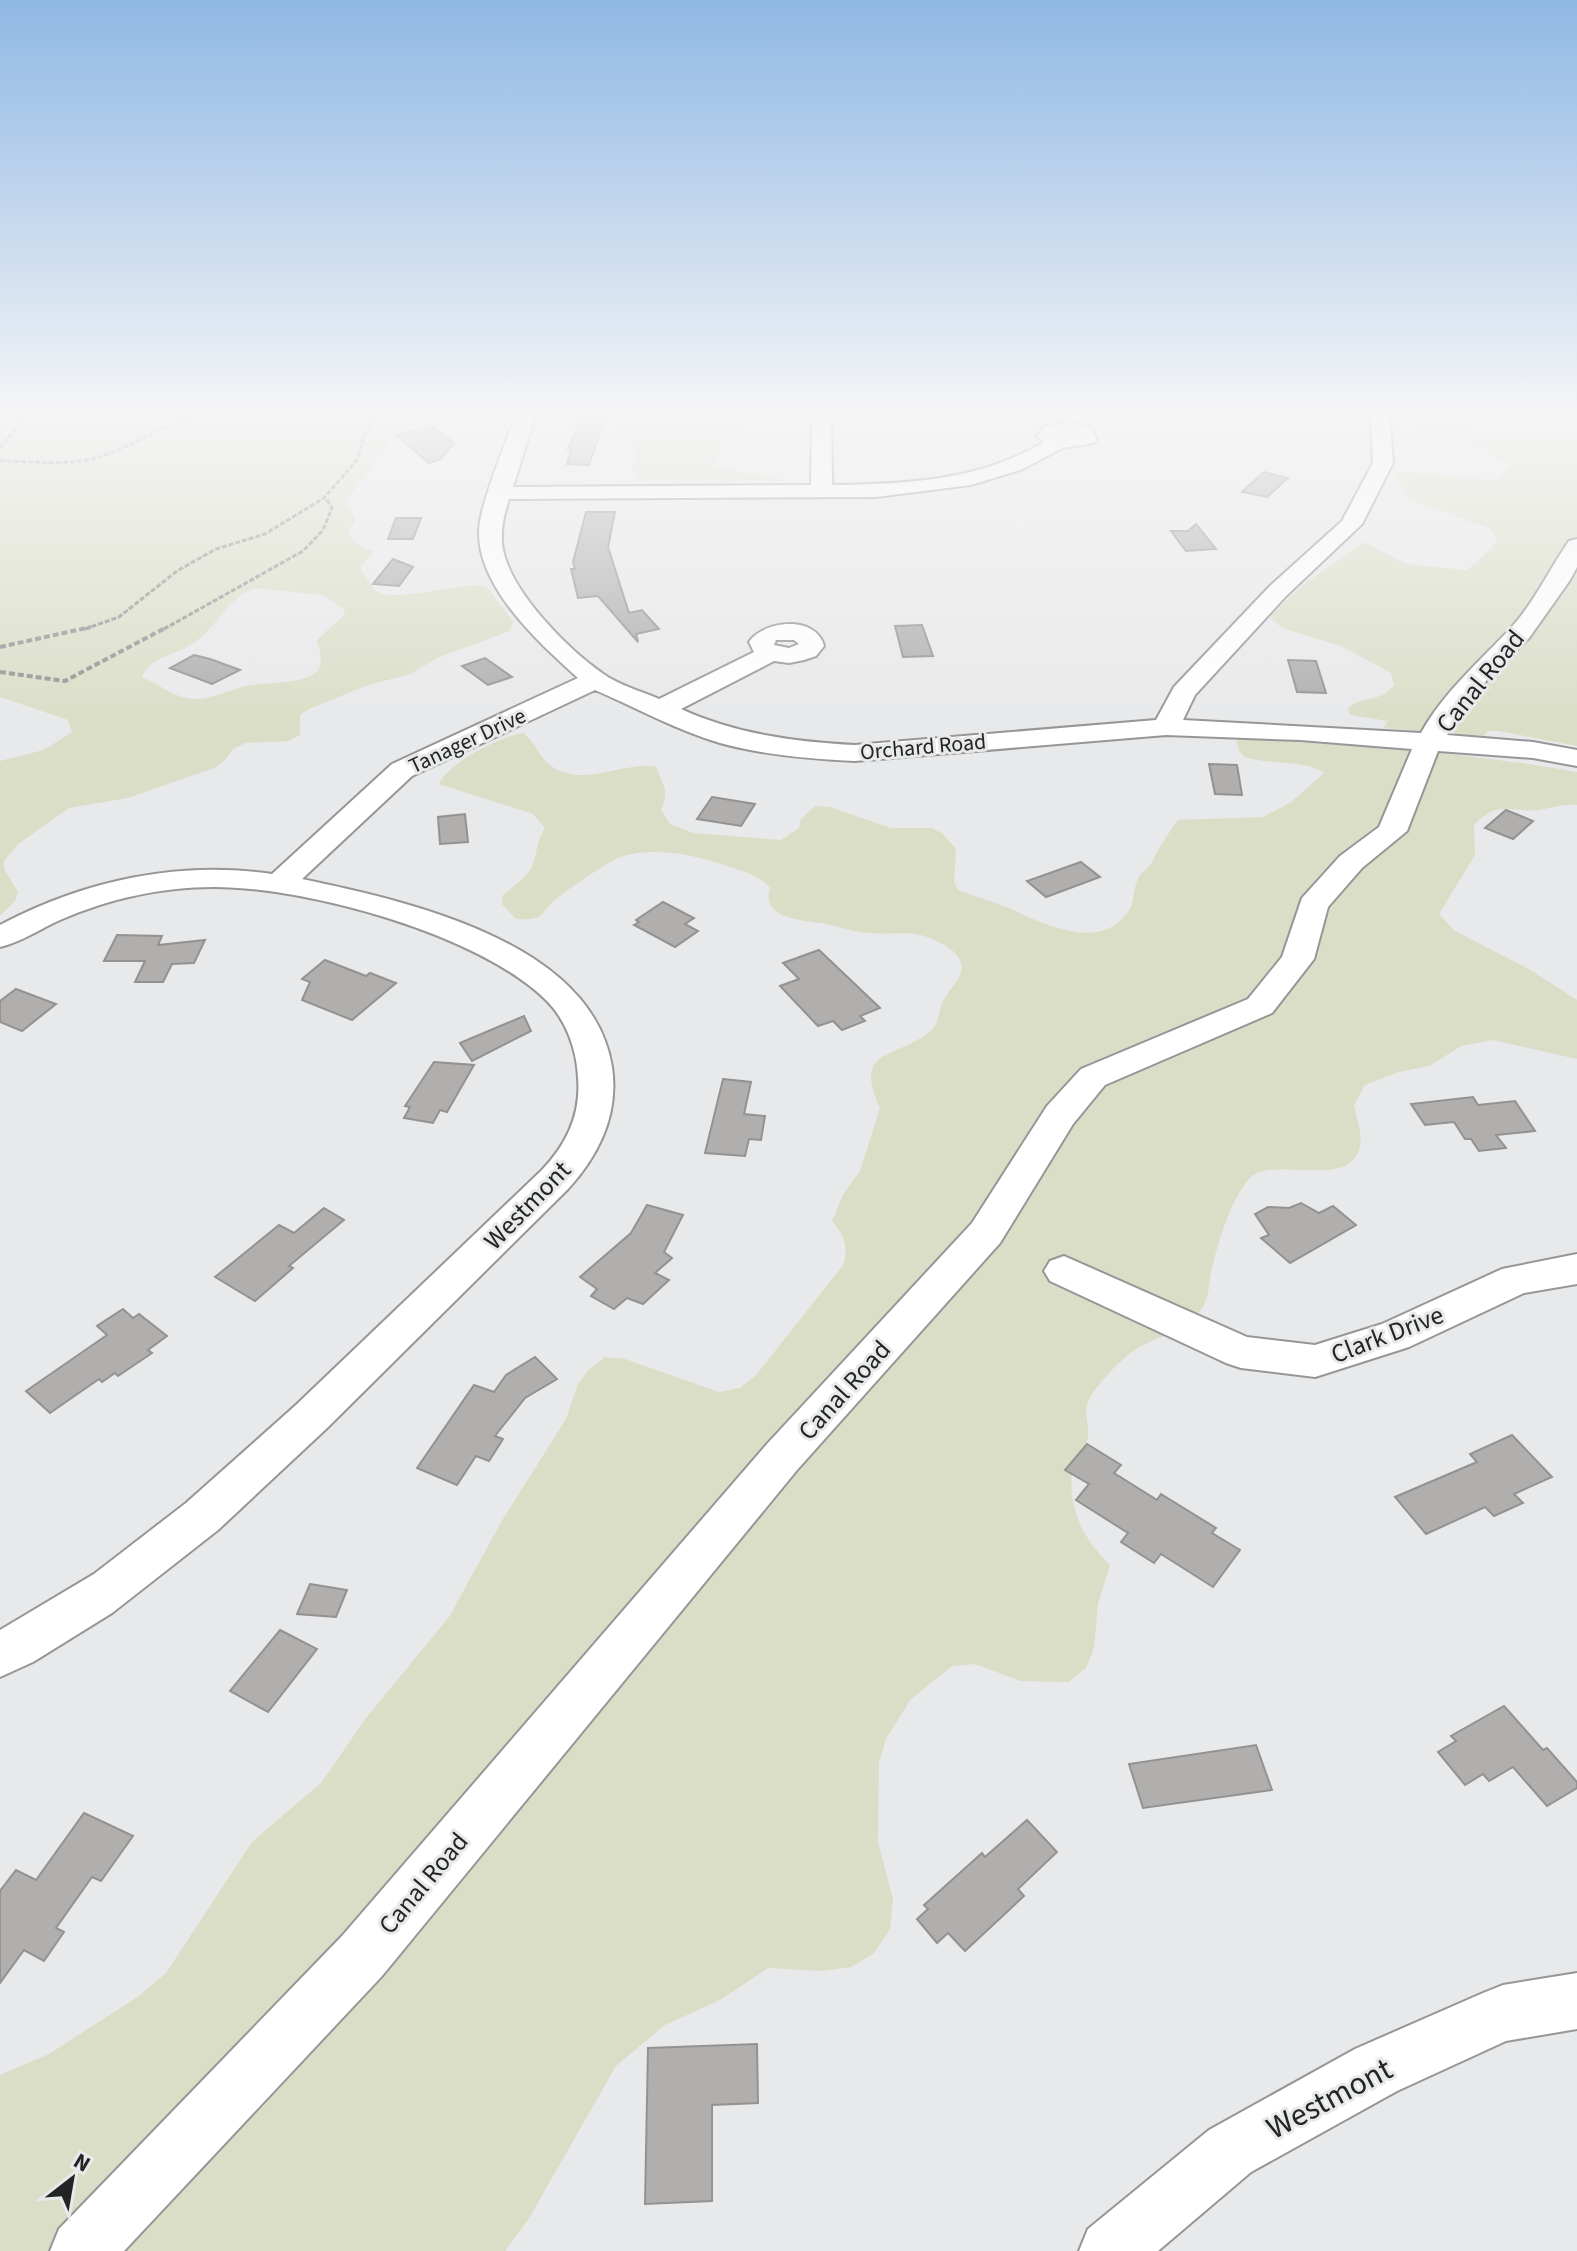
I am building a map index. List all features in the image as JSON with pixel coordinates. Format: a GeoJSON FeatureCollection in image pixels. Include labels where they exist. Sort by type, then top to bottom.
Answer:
{"type":"FeatureCollection","features":[{"type":"Feature","properties":{"kind":"street","name":"Orchard Road"},"geometry":{"type":"LineString","coordinates":[[493,515],[492,553],[503,581],[547,637],[595,680],[658,710],[730,737],[812,751],[855,753],[1166,727],[1300,732],[1533,750],[1577,758]]}},
{"type":"Feature","properties":{"kind":"street"},"geometry":{"type":"LineString","coordinates":[[1166,727],[1183,692],[1278,591],[1351,524],[1356,515]]}},
{"type":"Feature","properties":{"kind":"street","name":"Canal Road"},"geometry":{"type":"LineString","coordinates":[[81,2251],[362,1956],[782,1457],[986,1233],[1060,1115],[1093,1077],[1260,1006],[1298,959],[1313,905],[1351,862],[1392,831],[1417,764],[1443,718],[1480,672],[1520,633],[1558,580],[1577,546]]}},
{"type":"Feature","properties":{"kind":"street"},"geometry":{"type":"LineString","coordinates":[[658,710],[771,653]]}},
{"type":"Feature","properties":{"kind":"street","name":"Tanager Drive"},"geometry":{"type":"LineString","coordinates":[[280,883],[402,770],[595,680]]}},
{"type":"Feature","properties":{"kind":"street","name":"Westmont"},"geometry":{"type":"LineString","coordinates":[[0,938],[39,915],[79,899],[134,886],[217,877],[280,883],[367,902],[475,941],[521,965],[557,992],[581,1022],[594,1054],[595,1107],[589,1131],[570,1162],[475,1259],[286,1441],[209,1510],[123,1579],[0,1655]]}},
{"type":"Feature","properties":{"kind":"street","name":"Clark Drive"},"geometry":{"type":"LineString","coordinates":[[1064,1271],[1241,1352],[1315,1361],[1395,1336],[1516,1280],[1577,1269]]}},
{"type":"Feature","properties":{"kind":"street","name":"Westmont"},"geometry":{"type":"LineString","coordinates":[[1110,2251],[1230,2151],[1376,2070],[1503,2013],[1577,2001]]}},
{"type":"Feature","properties":{"kind":"path"},"geometry":{"type":"LineString","coordinates":[[0,647],[78,631],[119,617],[177,571],[216,549],[265,534],[296,515]]}},
{"type":"Feature","properties":{"kind":"path"},"geometry":{"type":"LineString","coordinates":[[0,672],[65,681],[90,670],[303,551],[323,530],[329,515]]}},
{"type":"Feature","properties":{"kind":"green space"},"geometry":{"type":"Polygon","coordinates":[[[0,515],[354,515],[356,519],[348,534],[356,543],[374,552],[360,567],[376,591],[399,595],[486,586],[513,622],[510,631],[437,658],[411,674],[368,685],[309,709],[300,715],[300,735],[289,741],[246,743],[234,748],[214,768],[128,798],[69,808],[18,844],[4,861],[4,869],[18,892],[15,901],[0,916],[0,761],[44,750],[72,732],[68,720],[0,697],[0,515]],[[254,588],[234,601],[199,639],[150,665],[142,677],[173,693],[193,699],[246,686],[295,681],[318,670],[321,663],[317,640],[344,615],[345,610],[323,595],[254,588]]]}},
{"type":"Feature","properties":{"kind":"green space"},"geometry":{"type":"Polygon","coordinates":[[[1452,515],[1577,515],[1577,746],[1498,731],[1488,731],[1484,736],[1383,728],[1388,721],[1350,715],[1348,708],[1383,695],[1394,685],[1391,673],[1341,646],[1284,629],[1271,619],[1272,614],[1304,584],[1364,542],[1406,564],[1466,570],[1497,540],[1490,529],[1452,515]]]}},
{"type":"Feature","properties":{"kind":"green space"},"geometry":{"type":"Polygon","coordinates":[[[523,733],[550,765],[568,774],[656,767],[665,793],[661,810],[670,824],[693,833],[781,840],[799,828],[801,819],[815,806],[830,807],[891,828],[932,828],[943,834],[956,849],[954,881],[958,890],[1049,925],[1078,932],[1107,929],[1119,922],[1131,907],[1138,878],[1178,820],[1263,817],[1290,803],[1324,773],[1305,765],[1246,757],[1236,742],[1239,739],[1451,754],[1577,772],[1577,805],[1539,810],[1498,810],[1490,812],[1474,825],[1475,855],[1439,914],[1455,931],[1527,968],[1577,1000],[1577,1059],[1493,1040],[1461,1046],[1429,1066],[1399,1072],[1365,1085],[1354,1105],[1361,1141],[1353,1160],[1326,1170],[1273,1169],[1258,1172],[1248,1180],[1226,1220],[1201,1310],[1177,1330],[1129,1354],[1099,1385],[1087,1405],[1088,1437],[1075,1465],[1071,1487],[1080,1524],[1093,1546],[1110,1565],[1098,1604],[1094,1648],[1086,1668],[1068,1682],[1021,1681],[975,1664],[952,1666],[911,1699],[886,1739],[879,1762],[878,1842],[893,1899],[890,1929],[874,1953],[851,1967],[823,1971],[768,1968],[720,2000],[665,2025],[616,2066],[528,2220],[505,2251],[0,2251],[0,2075],[49,2054],[139,1996],[166,1973],[252,1842],[321,1783],[366,1718],[449,1617],[503,1519],[566,1419],[578,1384],[589,1369],[605,1357],[625,1359],[719,1392],[740,1388],[756,1375],[844,1264],[844,1241],[832,1221],[843,1195],[860,1171],[880,1108],[871,1075],[874,1065],[880,1058],[914,1042],[932,1029],[946,996],[961,973],[962,967],[956,954],[932,939],[911,934],[863,932],[793,919],[771,906],[768,898],[770,888],[754,876],[709,860],[670,853],[643,852],[618,858],[554,900],[539,916],[516,919],[502,904],[503,895],[530,870],[545,828],[533,814],[439,784],[464,759],[502,739],[523,733]]]}},
{"type":"Feature","properties":{"kind":"building"},"geometry":{"type":"Polygon","coordinates":[[[585,515],[614,515],[608,547],[629,613],[642,610],[659,629],[636,634],[638,642],[598,596],[578,598],[571,569],[575,569],[573,562],[585,515]]]}},
{"type":"Feature","properties":{"kind":"building"},"geometry":{"type":"Polygon","coordinates":[[[396,518],[421,518],[413,539],[388,539],[396,518]]]}},
{"type":"Feature","properties":{"kind":"building"},"geometry":{"type":"Polygon","coordinates":[[[1196,524],[1216,549],[1186,551],[1171,531],[1188,531],[1196,524]]]}},
{"type":"Feature","properties":{"kind":"building"},"geometry":{"type":"Polygon","coordinates":[[[393,559],[413,567],[399,586],[373,584],[393,559]]]}},
{"type":"Feature","properties":{"kind":"building"},"geometry":{"type":"Polygon","coordinates":[[[922,625],[933,656],[903,657],[895,626],[922,625]]]}},
{"type":"Feature","properties":{"kind":"building"},"geometry":{"type":"Polygon","coordinates":[[[194,655],[240,670],[212,684],[170,668],[194,655]]]}},
{"type":"Feature","properties":{"kind":"building"},"geometry":{"type":"Polygon","coordinates":[[[485,658],[512,677],[488,685],[462,666],[485,658]]]}},
{"type":"Feature","properties":{"kind":"building"},"geometry":{"type":"Polygon","coordinates":[[[1288,660],[1316,661],[1326,693],[1297,692],[1288,660]]]}},
{"type":"Feature","properties":{"kind":"building"},"geometry":{"type":"Polygon","coordinates":[[[1209,764],[1237,765],[1242,795],[1215,794],[1209,764]]]}},
{"type":"Feature","properties":{"kind":"building"},"geometry":{"type":"Polygon","coordinates":[[[712,797],[755,804],[741,826],[697,819],[712,797]]]}},
{"type":"Feature","properties":{"kind":"building"},"geometry":{"type":"Polygon","coordinates":[[[1506,810],[1533,821],[1513,839],[1485,828],[1506,810]]]}},
{"type":"Feature","properties":{"kind":"building"},"geometry":{"type":"Polygon","coordinates":[[[465,814],[468,842],[440,844],[438,817],[465,814]]]}},
{"type":"Feature","properties":{"kind":"building"},"geometry":{"type":"Polygon","coordinates":[[[1081,862],[1100,877],[1046,897],[1027,881],[1081,862]]]}},
{"type":"Feature","properties":{"kind":"building"},"geometry":{"type":"Polygon","coordinates":[[[663,902],[694,918],[685,924],[698,931],[675,947],[634,925],[639,922],[636,920],[663,902]]]}},
{"type":"Feature","properties":{"kind":"building"},"geometry":{"type":"Polygon","coordinates":[[[117,935],[162,936],[158,945],[205,940],[194,963],[172,964],[163,982],[135,982],[145,961],[104,961],[117,935]]]}},
{"type":"Feature","properties":{"kind":"building"},"geometry":{"type":"Polygon","coordinates":[[[819,950],[880,1008],[860,1016],[865,1021],[842,1030],[833,1021],[818,1026],[780,986],[799,979],[783,963],[819,950]]]}},
{"type":"Feature","properties":{"kind":"building"},"geometry":{"type":"Polygon","coordinates":[[[325,960],[366,976],[370,973],[396,983],[352,1020],[302,1000],[310,982],[302,979],[325,960]]]}},
{"type":"Feature","properties":{"kind":"building"},"geometry":{"type":"Polygon","coordinates":[[[16,989],[56,1004],[22,1031],[0,1022],[0,1001],[16,989]]]}},
{"type":"Feature","properties":{"kind":"building"},"geometry":{"type":"Polygon","coordinates":[[[524,1016],[531,1031],[472,1061],[460,1043],[524,1016]]]}},
{"type":"Feature","properties":{"kind":"building"},"geometry":{"type":"Polygon","coordinates":[[[434,1062],[474,1065],[447,1112],[440,1110],[433,1123],[404,1118],[410,1107],[405,1106],[434,1062]]]}},
{"type":"Feature","properties":{"kind":"building"},"geometry":{"type":"Polygon","coordinates":[[[723,1079],[751,1082],[744,1114],[765,1116],[761,1140],[749,1139],[745,1156],[705,1153],[723,1079]]]}},
{"type":"Feature","properties":{"kind":"building"},"geometry":{"type":"Polygon","coordinates":[[[1473,1097],[1478,1105],[1515,1101],[1535,1131],[1496,1135],[1506,1148],[1479,1151],[1471,1139],[1465,1139],[1454,1122],[1425,1125],[1411,1104],[1473,1097]]]}},
{"type":"Feature","properties":{"kind":"building"},"geometry":{"type":"Polygon","coordinates":[[[1301,1203],[1319,1213],[1333,1206],[1356,1225],[1290,1263],[1261,1238],[1269,1235],[1255,1214],[1268,1207],[1289,1208],[1301,1203]]]}},
{"type":"Feature","properties":{"kind":"building"},"geometry":{"type":"Polygon","coordinates":[[[647,1205],[683,1215],[664,1252],[672,1258],[655,1273],[669,1280],[643,1304],[627,1298],[614,1309],[591,1296],[597,1289],[580,1277],[631,1233],[647,1205]]]}},
{"type":"Feature","properties":{"kind":"building"},"geometry":{"type":"Polygon","coordinates":[[[324,1208],[344,1220],[289,1266],[293,1268],[255,1301],[215,1277],[279,1225],[294,1233],[324,1208]]]}},
{"type":"Feature","properties":{"kind":"building"},"geometry":{"type":"Polygon","coordinates":[[[123,1309],[133,1318],[139,1314],[167,1336],[148,1350],[152,1353],[118,1376],[115,1373],[102,1382],[99,1379],[50,1413],[26,1391],[107,1335],[97,1326],[123,1309]]]}},
{"type":"Feature","properties":{"kind":"building"},"geometry":{"type":"Polygon","coordinates":[[[535,1357],[557,1379],[525,1398],[495,1436],[503,1439],[489,1461],[476,1456],[457,1485],[417,1468],[474,1385],[494,1392],[506,1375],[535,1357]]]}},
{"type":"Feature","properties":{"kind":"building"},"geometry":{"type":"Polygon","coordinates":[[[1512,1435],[1552,1477],[1514,1494],[1523,1503],[1494,1516],[1485,1507],[1426,1534],[1395,1497],[1477,1462],[1470,1454],[1512,1435]]]}},
{"type":"Feature","properties":{"kind":"building"},"geometry":{"type":"Polygon","coordinates":[[[1087,1444],[1121,1465],[1114,1473],[1157,1500],[1161,1494],[1216,1528],[1212,1533],[1240,1550],[1213,1587],[1161,1554],[1154,1563],[1121,1542],[1128,1533],[1076,1500],[1089,1484],[1065,1470],[1087,1444]]]}},
{"type":"Feature","properties":{"kind":"building"},"geometry":{"type":"Polygon","coordinates":[[[310,1584],[347,1590],[336,1617],[297,1614],[310,1584]]]}},
{"type":"Feature","properties":{"kind":"building"},"geometry":{"type":"Polygon","coordinates":[[[280,1630],[317,1649],[268,1712],[230,1691],[280,1630]]]}},
{"type":"Feature","properties":{"kind":"building"},"geometry":{"type":"Polygon","coordinates":[[[1504,1706],[1543,1750],[1547,1748],[1577,1782],[1577,1788],[1547,1806],[1513,1767],[1489,1781],[1483,1774],[1465,1785],[1438,1752],[1456,1741],[1451,1736],[1504,1706]]]}},
{"type":"Feature","properties":{"kind":"building"},"geometry":{"type":"Polygon","coordinates":[[[1256,1745],[1272,1790],[1143,1808],[1129,1764],[1256,1745]]]}},
{"type":"Feature","properties":{"kind":"building"},"geometry":{"type":"Polygon","coordinates":[[[84,1813],[133,1836],[101,1881],[92,1877],[56,1928],[64,1932],[44,1961],[24,1950],[0,1983],[0,1891],[16,1870],[36,1880],[84,1813]]]}},
{"type":"Feature","properties":{"kind":"building"},"geometry":{"type":"Polygon","coordinates":[[[1027,1820],[1057,1852],[1018,1889],[1024,1896],[965,1951],[948,1933],[937,1943],[917,1919],[928,1909],[924,1905],[982,1853],[985,1857],[1027,1820]]]}},
{"type":"Feature","properties":{"kind":"building"},"geometry":{"type":"Polygon","coordinates":[[[757,2044],[758,2103],[712,2105],[712,2201],[645,2204],[648,2048],[757,2044]]]}}]}
